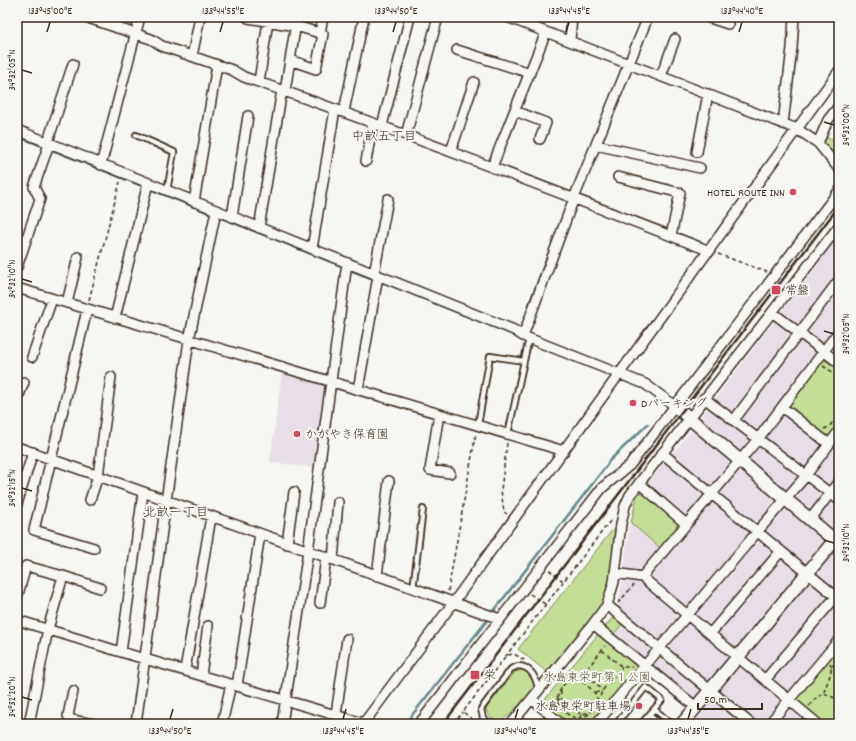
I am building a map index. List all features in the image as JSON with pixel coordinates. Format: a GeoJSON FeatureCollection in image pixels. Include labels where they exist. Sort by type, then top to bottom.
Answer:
{"type":"FeatureCollection","features":[{"type":"Feature","properties":{"kind":"street"},"geometry":{"type":"LineString","coordinates":[[85,17],[151,39],[162,46],[451,151],[710,250]]}},
{"type":"Feature","properties":{"kind":"street"},"geometry":{"type":"LineString","coordinates":[[117,28],[119,17]]}},
{"type":"Feature","properties":{"kind":"street"},"geometry":{"type":"LineString","coordinates":[[101,165],[140,17]]}},
{"type":"Feature","properties":{"kind":"street"},"geometry":{"type":"LineString","coordinates":[[192,56],[200,17]]}},
{"type":"Feature","properties":{"kind":"street"},"geometry":{"type":"LineString","coordinates":[[320,33],[323,17]]}},
{"type":"Feature","properties":{"kind":"street"},"geometry":{"type":"LineString","coordinates":[[312,249],[339,110],[364,17]]}},
{"type":"Feature","properties":{"kind":"street"},"geometry":{"type":"LineString","coordinates":[[382,126],[410,17]]}},
{"type":"Feature","properties":{"kind":"street"},"geometry":{"type":"LineString","coordinates":[[406,135],[438,17]]}},
{"type":"Feature","properties":{"kind":"street"},"geometry":{"type":"LineString","coordinates":[[507,17],[545,35],[570,41],[661,76],[708,97],[797,129],[818,143],[839,170]]}},
{"type":"Feature","properties":{"kind":"street"},"geometry":{"type":"LineString","coordinates":[[570,41],[572,17]]}},
{"type":"Feature","properties":{"kind":"street"},"geometry":{"type":"LineString","coordinates":[[526,337],[574,198],[648,17]]}},
{"type":"Feature","properties":{"kind":"street"},"geometry":{"type":"LineString","coordinates":[[707,17],[728,24]]}},
{"type":"Feature","properties":{"kind":"street"},"geometry":{"type":"LineString","coordinates":[[783,124],[794,17]]}},
{"type":"Feature","properties":{"kind":"street"},"geometry":{"type":"LineString","coordinates":[[248,18],[268,21],[297,22],[323,34],[316,69],[290,60]]}},
{"type":"Feature","properties":{"kind":"street"},"geometry":{"type":"LineString","coordinates":[[258,82],[268,21]]}},
{"type":"Feature","properties":{"kind":"street"},"geometry":{"type":"LineString","coordinates":[[259,228],[283,90],[297,22]]}},
{"type":"Feature","properties":{"kind":"street"},"geometry":{"type":"LineString","coordinates":[[492,167],[545,35]]}},
{"type":"Feature","properties":{"kind":"street"},"geometry":{"type":"LineString","coordinates":[[661,76],[675,39]]}},
{"type":"Feature","properties":{"kind":"street"},"geometry":{"type":"LineString","coordinates":[[457,50],[530,73]]}},
{"type":"Feature","properties":{"kind":"street"},"geometry":{"type":"LineString","coordinates":[[17,267],[40,199],[34,187],[73,64]]}},
{"type":"Feature","properties":{"kind":"street"},"geometry":{"type":"LineString","coordinates":[[194,202],[217,65]]}},
{"type":"Feature","properties":{"kind":"street"},"geometry":{"type":"LineString","coordinates":[[17,620],[121,652],[336,714],[364,724],[450,602],[564,451],[839,71]]}},
{"type":"Feature","properties":{"kind":"street"},"geometry":{"type":"LineString","coordinates":[[451,151],[474,82]]}},
{"type":"Feature","properties":{"kind":"street"},"geometry":{"type":"LineString","coordinates":[[697,152],[708,97]]}},
{"type":"Feature","properties":{"kind":"street"},"geometry":{"type":"LineString","coordinates":[[818,143],[828,120],[839,106]]}},
{"type":"Feature","properties":{"kind":"street"},"geometry":{"type":"LineString","coordinates":[[515,110],[546,123],[540,139]]}},
{"type":"Feature","properties":{"kind":"street"},"geometry":{"type":"LineString","coordinates":[[232,217],[248,116]]}},
{"type":"Feature","properties":{"kind":"street"},"geometry":{"type":"LineString","coordinates":[[366,161],[373,123]]}},
{"type":"Feature","properties":{"kind":"street"},"geometry":{"type":"LineString","coordinates":[[17,130],[48,146],[101,165],[147,186],[167,191],[194,202],[215,214],[232,217],[645,384],[675,406],[810,520],[838,540],[808,573],[682,724]]}},
{"type":"Feature","properties":{"kind":"street"},"geometry":{"type":"LineString","coordinates":[[596,145],[700,168]]}},
{"type":"Feature","properties":{"kind":"street"},"geometry":{"type":"LineString","coordinates":[[618,177],[680,193],[671,236]]}},
{"type":"Feature","properties":{"kind":"street"},"geometry":{"type":"LineString","coordinates":[[115,318],[147,186]]}},
{"type":"Feature","properties":{"kind":"street"},"geometry":{"type":"LineString","coordinates":[[419,724],[602,488],[630,465],[839,191]]}},
{"type":"Feature","properties":{"kind":"street"},"geometry":{"type":"LineString","coordinates":[[358,390],[388,199]]}},
{"type":"Feature","properties":{"kind":"street"},"geometry":{"type":"LineString","coordinates":[[136,724],[189,340],[215,214]]}},
{"type":"Feature","properties":{"kind":"street"},"geometry":{"type":"LineString","coordinates":[[511,724],[594,624],[610,607],[621,524],[625,506],[630,495],[839,226]]}},
{"type":"Feature","properties":{"kind":"street"},"geometry":{"type":"LineString","coordinates":[[66,303],[78,257]]}},
{"type":"Feature","properties":{"kind":"street"},"geometry":{"type":"LineString","coordinates":[[282,724],[308,551],[347,263]]}},
{"type":"Feature","properties":{"kind":"street"},"geometry":{"type":"LineString","coordinates":[[734,420],[839,280]]}},
{"type":"Feature","properties":{"kind":"street"},"geometry":{"type":"LineString","coordinates":[[17,288],[564,451]]}},
{"type":"Feature","properties":{"kind":"street"},"geometry":{"type":"LineString","coordinates":[[32,357],[52,299]]}},
{"type":"Feature","properties":{"kind":"street"},"geometry":{"type":"LineString","coordinates":[[87,310],[34,530],[94,548]]}},
{"type":"Feature","properties":{"kind":"street"},"geometry":{"type":"LineString","coordinates":[[772,312],[839,363]]}},
{"type":"Feature","properties":{"kind":"street"},"geometry":{"type":"LineString","coordinates":[[642,577],[758,439],[839,331]]}},
{"type":"Feature","properties":{"kind":"street"},"geometry":{"type":"LineString","coordinates":[[90,500],[98,476],[112,377]]}},
{"type":"Feature","properties":{"kind":"street"},"geometry":{"type":"LineString","coordinates":[[17,395],[19,395],[24,382]]}},
{"type":"Feature","properties":{"kind":"street"},"geometry":{"type":"LineString","coordinates":[[704,398],[839,500]]}},
{"type":"Feature","properties":{"kind":"street"},"geometry":{"type":"LineString","coordinates":[[782,407],[829,444]]}},
{"type":"Feature","properties":{"kind":"street"},"geometry":{"type":"LineString","coordinates":[[439,414],[430,470],[450,473]]}},
{"type":"Feature","properties":{"kind":"street"},"geometry":{"type":"LineString","coordinates":[[596,724],[806,475],[839,431]]}},
{"type":"Feature","properties":{"kind":"street"},"geometry":{"type":"LineString","coordinates":[[17,447],[500,619]]}},
{"type":"Feature","properties":{"kind":"street"},"geometry":{"type":"LineString","coordinates":[[17,504],[33,452]]}},
{"type":"Feature","properties":{"kind":"street"},"geometry":{"type":"LineString","coordinates":[[662,453],[780,551],[838,596],[765,680]]}},
{"type":"Feature","properties":{"kind":"street"},"geometry":{"type":"LineString","coordinates":[[377,576],[389,481]]}},
{"type":"Feature","properties":{"kind":"street"},"geometry":{"type":"LineString","coordinates":[[810,520],[839,481]]}},
{"type":"Feature","properties":{"kind":"street"},"geometry":{"type":"LineString","coordinates":[[638,484],[686,524]]}},
{"type":"Feature","properties":{"kind":"street"},"geometry":{"type":"LineString","coordinates":[[287,544],[294,492]]}},
{"type":"Feature","properties":{"kind":"street"},"geometry":{"type":"LineString","coordinates":[[121,652],[143,493]]}},
{"type":"Feature","properties":{"kind":"street"},"geometry":{"type":"LineString","coordinates":[[320,603],[330,559],[338,502]]}},
{"type":"Feature","properties":{"kind":"street"},"geometry":{"type":"LineString","coordinates":[[185,670],[211,517]]}},
{"type":"Feature","properties":{"kind":"street"},"geometry":{"type":"LineString","coordinates":[[222,724],[234,685],[260,534]]}},
{"type":"Feature","properties":{"kind":"street"},"geometry":{"type":"LineString","coordinates":[[710,634],[780,551]]}},
{"type":"Feature","properties":{"kind":"street"},"geometry":{"type":"LineString","coordinates":[[17,598],[26,566],[100,588]]}},
{"type":"Feature","properties":{"kind":"street"},"geometry":{"type":"LineString","coordinates":[[615,574],[642,577],[818,724]]}},
{"type":"Feature","properties":{"kind":"street"},"geometry":{"type":"LineString","coordinates":[[30,724],[48,629],[63,576]]}},
{"type":"Feature","properties":{"kind":"street"},"geometry":{"type":"LineString","coordinates":[[610,607],[751,724]]}},
{"type":"Feature","properties":{"kind":"street"},"geometry":{"type":"LineString","coordinates":[[594,624],[643,669],[696,707]]}},
{"type":"Feature","properties":{"kind":"street"},"geometry":{"type":"LineString","coordinates":[[201,675],[208,626]]}},
{"type":"Feature","properties":{"kind":"street"},"geometry":{"type":"LineString","coordinates":[[336,714],[347,639]]}},
{"type":"Feature","properties":{"kind":"street"},"geometry":{"type":"LineString","coordinates":[[769,724],[824,658],[837,646]]}},
{"type":"Feature","properties":{"kind":"street"},"geometry":{"type":"LineString","coordinates":[[74,691],[68,716],[72,720],[93,724]]}},
{"type":"Feature","properties":{"kind":"street"},"geometry":{"type":"LineString","coordinates":[[532,699],[561,724]]}},
{"type":"Feature","properties":{"kind":"lane"},"geometry":{"type":"LineString","coordinates":[[136,135],[174,152],[167,191]]}},
{"type":"Feature","properties":{"kind":"lane"},"geometry":{"type":"LineString","coordinates":[[508,434],[524,361],[526,337]]}},
{"type":"Feature","properties":{"kind":"lane"},"geometry":{"type":"LineString","coordinates":[[478,425],[490,356],[524,361]]}},
{"type":"Feature","properties":{"kind":"lane"},"geometry":{"type":"LineString","coordinates":[[413,588],[423,509]]}},
{"type":"Feature","properties":{"kind":"lane"},"geometry":{"type":"LineString","coordinates":[[491,724],[482,715],[481,709],[514,666],[522,666],[534,675],[538,682],[539,690]]}},
{"type":"Feature","properties":{"kind":"lane"},"geometry":{"type":"LineString","coordinates":[[616,724],[646,687],[662,700],[641,724]]}},
{"type":"Feature","properties":{"kind":"lane"},"geometry":{"type":"LineString","coordinates":[[654,709],[672,724]]}},
{"type":"Feature","properties":{"kind":"lane"},"geometry":{"type":"LineString","coordinates":[[649,715],[659,724]]}},
{"type":"Feature","properties":{"kind":"path"},"geometry":{"type":"LineString","coordinates":[[17,30],[22,17]]}},
{"type":"Feature","properties":{"kind":"path"},"geometry":{"type":"LineString","coordinates":[[87,310],[120,179]]}},
{"type":"Feature","properties":{"kind":"path"},"geometry":{"type":"LineString","coordinates":[[710,250],[774,275]]}},
{"type":"Feature","properties":{"kind":"path"},"geometry":{"type":"LineString","coordinates":[[823,366],[839,375]]}},
{"type":"Feature","properties":{"kind":"path"},"geometry":{"type":"LineString","coordinates":[[812,430],[817,424],[825,429],[828,428],[839,414]]}},
{"type":"Feature","properties":{"kind":"path"},"geometry":{"type":"LineString","coordinates":[[450,602],[478,425]]}},
{"type":"Feature","properties":{"kind":"path"},"geometry":{"type":"LineString","coordinates":[[508,434],[501,490],[504,512],[514,518]]}},
{"type":"Feature","properties":{"kind":"path"},"geometry":{"type":"LineString","coordinates":[[505,657],[611,520],[614,518],[618,519]]}},
{"type":"Feature","properties":{"kind":"path"},"geometry":{"type":"LineString","coordinates":[[549,570],[563,581]]}},
{"type":"Feature","properties":{"kind":"path"},"geometry":{"type":"LineString","coordinates":[[610,607],[642,577]]}},
{"type":"Feature","properties":{"kind":"path"},"geometry":{"type":"LineString","coordinates":[[530,594],[545,604]]}},
{"type":"Feature","properties":{"kind":"path"},"geometry":{"type":"LineString","coordinates":[[580,681],[583,674],[602,650],[622,667],[643,669]]}},
{"type":"Feature","properties":{"kind":"path"},"geometry":{"type":"LineString","coordinates":[[824,658],[831,665],[839,667]]}},
{"type":"Feature","properties":{"kind":"path"},"geometry":{"type":"LineString","coordinates":[[804,712],[816,698],[824,693],[831,665]]}},
{"type":"Feature","properties":{"kind":"path"},"geometry":{"type":"LineString","coordinates":[[557,700],[564,712],[576,718],[581,718],[589,714],[596,706],[602,691],[622,667]]}},
{"type":"Feature","properties":{"kind":"path"},"geometry":{"type":"LineString","coordinates":[[557,700],[562,687],[575,675],[583,674],[597,684],[602,691]]}},
{"type":"Feature","properties":{"kind":"path"},"geometry":{"type":"LineString","coordinates":[[569,679],[575,678],[595,693],[598,699],[596,706]]}},
{"type":"Feature","properties":{"kind":"path"},"geometry":{"type":"LineString","coordinates":[[562,687],[560,694],[570,709],[581,714],[589,714]]}},
{"type":"Feature","properties":{"kind":"path"},"geometry":{"type":"LineString","coordinates":[[595,693],[602,691]]}},
{"type":"Feature","properties":{"kind":"path"},"geometry":{"type":"LineString","coordinates":[[824,693],[839,700]]}},
{"type":"Feature","properties":{"kind":"path"},"geometry":{"type":"LineString","coordinates":[[554,702],[562,699]]}},
{"type":"Feature","properties":{"kind":"path"},"geometry":{"type":"LineString","coordinates":[[454,724],[463,712]]}},
{"type":"Feature","properties":{"kind":"path"},"geometry":{"type":"LineString","coordinates":[[581,714],[581,724]]}},
{"type":"Feature","properties":{"kind":"shaded area"},"geometry":{"type":"Polygon","coordinates":[[[839,236],[839,724],[693,724],[703,711],[603,628],[618,609],[630,524],[637,496],[690,432],[839,236]]]}},
{"type":"Feature","properties":{"kind":"shaded area"},"geometry":{"type":"Polygon","coordinates":[[[282,371],[327,384],[316,468],[270,462],[282,371]]]}},
{"type":"Feature","properties":{"kind":"green space"},"geometry":{"type":"Polygon","coordinates":[[[826,137],[839,143],[839,165],[824,143],[826,137]]]}},
{"type":"Feature","properties":{"kind":"green space"},"geometry":{"type":"Polygon","coordinates":[[[822,358],[839,370],[839,425],[828,440],[786,408],[822,358]]]}},
{"type":"Feature","properties":{"kind":"green space"},"geometry":{"type":"Polygon","coordinates":[[[642,491],[676,520],[677,525],[675,532],[661,549],[631,523],[637,496],[642,491]]]}},
{"type":"Feature","properties":{"kind":"green space"},"geometry":{"type":"Polygon","coordinates":[[[618,523],[611,579],[604,600],[599,610],[548,673],[518,649],[618,523]]]}},
{"type":"Feature","properties":{"kind":"green space"},"geometry":{"type":"Polygon","coordinates":[[[615,615],[623,623],[613,635],[604,628],[615,615]]]}},
{"type":"Feature","properties":{"kind":"green space","name":"水島東栄町第１公園"},"geometry":{"type":"Polygon","coordinates":[[[600,632],[641,666],[592,724],[565,724],[541,704],[600,632]]]}},
{"type":"Feature","properties":{"kind":"green space"},"geometry":{"type":"Polygon","coordinates":[[[833,651],[839,656],[839,724],[826,724],[795,698],[833,651]]]}},
{"type":"Feature","properties":{"kind":"green space"},"geometry":{"type":"Polygon","coordinates":[[[522,670],[530,675],[534,682],[531,694],[501,721],[494,719],[488,714],[486,709],[513,674],[522,670]]]}},
{"type":"Feature","properties":{"kind":"waterway"},"geometry":{"type":"LineString","coordinates":[[495,17],[507,21]]}},
{"type":"Feature","properties":{"kind":"waterway"},"geometry":{"type":"LineString","coordinates":[[17,136],[145,187]]}},
{"type":"Feature","properties":{"kind":"waterway"},"geometry":{"type":"LineString","coordinates":[[150,189],[344,267]]}},
{"type":"Feature","properties":{"kind":"waterway"},"geometry":{"type":"LineString","coordinates":[[528,307],[549,252]]}},
{"type":"Feature","properties":{"kind":"waterway"},"geometry":{"type":"LineString","coordinates":[[348,269],[375,280]]}},
{"type":"Feature","properties":{"kind":"waterway"},"geometry":{"type":"LineString","coordinates":[[380,281],[516,336]]}},
{"type":"Feature","properties":{"kind":"waterway"},"geometry":{"type":"LineString","coordinates":[[493,612],[609,461],[648,424]]}},
{"type":"Feature","properties":{"kind":"waterway"},"geometry":{"type":"LineString","coordinates":[[405,724],[489,618]]}},
{"type":"Feature","properties":{"kind":"railway"},"geometry":{"type":"LineString","coordinates":[[443,724],[839,206]]}},
{"type":"Feature","properties":{"kind":"place","name":"HOTEL ROUTE INN"},"geometry":{"type":"Point","coordinates":[793,192]}},
{"type":"Feature","properties":{"kind":"place","name":"常盤"},"geometry":{"type":"Point","coordinates":[776,290]}},
{"type":"Feature","properties":{"kind":"place","name":"Dパーキング"},"geometry":{"type":"Point","coordinates":[633,403]}},
{"type":"Feature","properties":{"kind":"place","name":"かがやき保育園"},"geometry":{"type":"Point","coordinates":[297,434]}},
{"type":"Feature","properties":{"kind":"place","name":"栄"},"geometry":{"type":"Point","coordinates":[475,675]}},
{"type":"Feature","properties":{"kind":"place","name":"水島東栄町駐車場"},"geometry":{"type":"Point","coordinates":[639,706]}},
{"type":"Feature","properties":{"kind":"district","name":"中畝五丁目"},"geometry":{"type":"Point","coordinates":[384,135]}},
{"type":"Feature","properties":{"kind":"district","name":"北畝一丁目"},"geometry":{"type":"Point","coordinates":[176,511]}}]}
